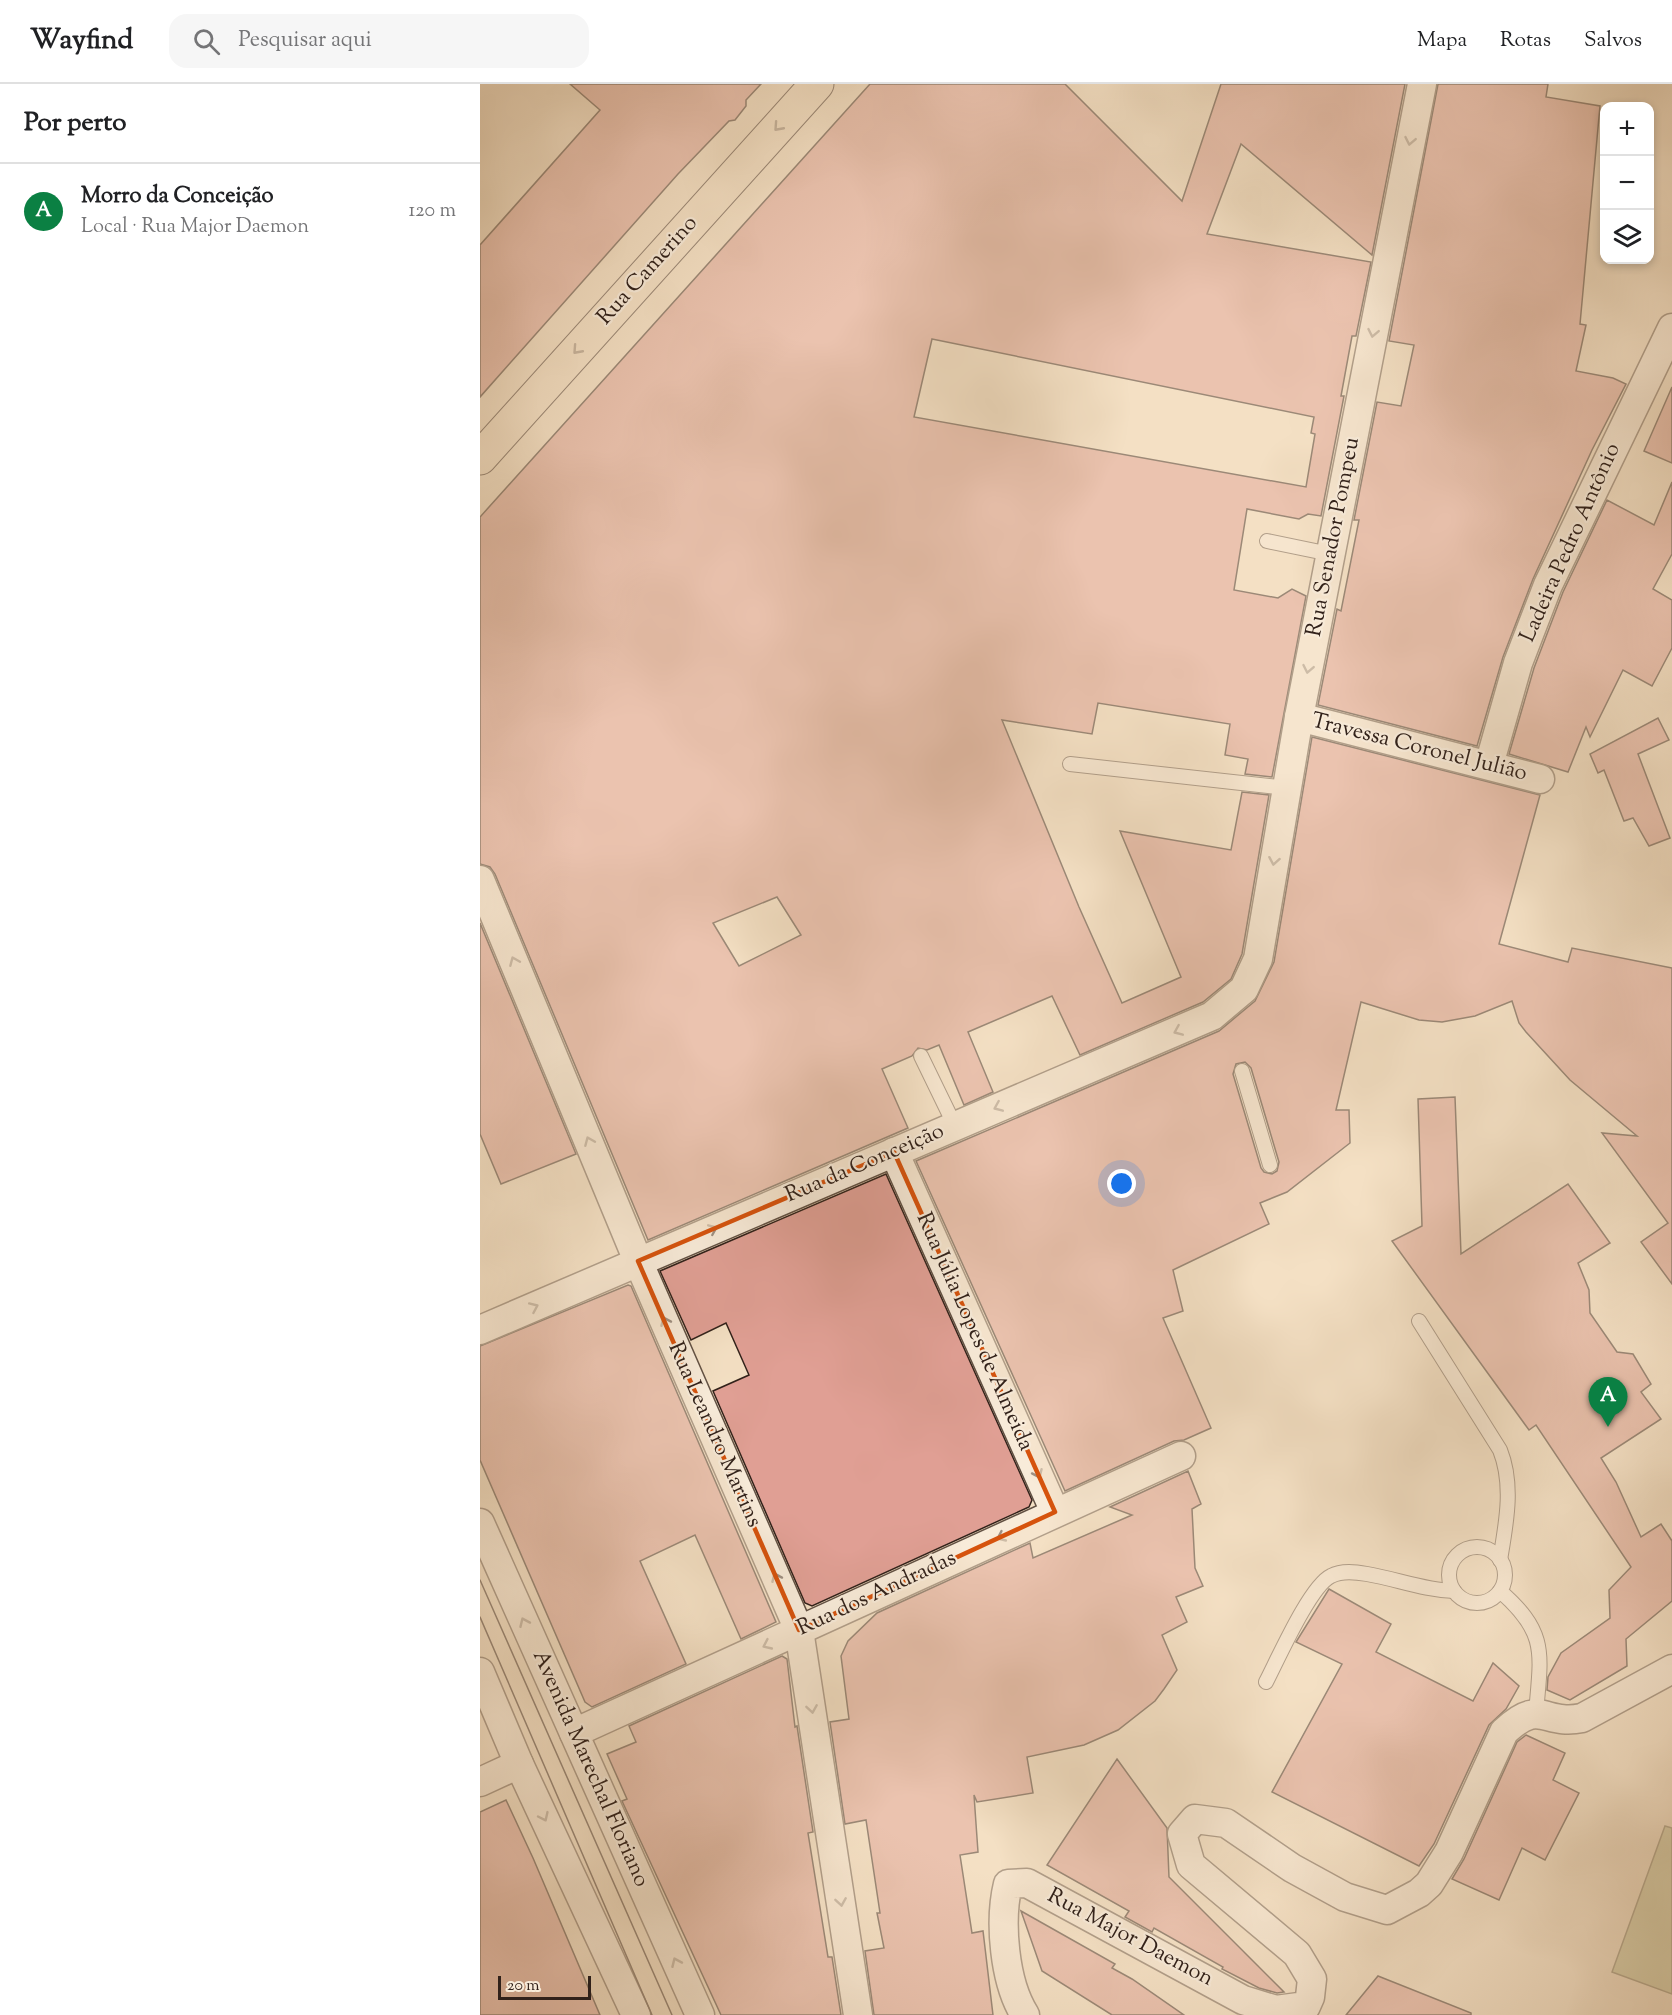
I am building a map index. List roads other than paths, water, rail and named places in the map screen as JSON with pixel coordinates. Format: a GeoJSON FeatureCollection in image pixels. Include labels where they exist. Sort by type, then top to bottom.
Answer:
{"type":"FeatureCollection","features":[{"type":"Feature","properties":{"kind":"main road","name":"Rua Camerino"},"geometry":{"type":"LineString","coordinates":[[480,458],[817,84]]}},
{"type":"Feature","properties":{"kind":"street","name":"Rua Senador Pompeu"},"geometry":{"type":"LineString","coordinates":[[1244,989],[1258,959],[1299,717],[1422,84]]}},
{"type":"Feature","properties":{"kind":"street","name":"Ladeira Pedro Antônio"},"geometry":{"type":"LineString","coordinates":[[1489,765],[1518,663],[1548,585],[1672,328]]}},
{"type":"Feature","properties":{"kind":"street","name":"Travessa Coronel Julião"},"geometry":{"type":"LineString","coordinates":[[1299,717],[1540,779]]}},
{"type":"Feature","properties":{"kind":"street","name":"Rua Leandro Martins"},"geometry":{"type":"LineString","coordinates":[[480,880],[638,1261],[800,1630],[858,2015]]}},
{"type":"Feature","properties":{"kind":"street","name":"Rua da Conceição"},"geometry":{"type":"LineString","coordinates":[[480,1330],[1212,1016],[1223,1017],[1244,989]]}},
{"type":"Feature","properties":{"kind":"street","name":"Rua Júlia Lopes de Almeida"},"geometry":{"type":"LineString","coordinates":[[894,1152],[1054,1512]]}},
{"type":"Feature","properties":{"kind":"street","name":"Rua dos Andradas"},"geometry":{"type":"LineString","coordinates":[[574,1733],[1181,1456]]}},
{"type":"Feature","properties":{"kind":"street","name":"Avenida Marechal Floriano"},"geometry":{"type":"LineString","coordinates":[[480,1523],[700,2015]]}},
{"type":"Feature","properties":{"kind":"street"},"geometry":{"type":"LineString","coordinates":[[1536,1713],[1567,1721],[1582,1718],[1672,1669]]}},
{"type":"Feature","properties":{"kind":"street"},"geometry":{"type":"LineString","coordinates":[[480,1672],[519,1764],[636,2015]]}},
{"type":"Feature","properties":{"kind":"street","name":"Rua Major Daemon"},"geometry":{"type":"LineString","coordinates":[[1025,2015],[1017,2003],[1005,1945],[1003,1906],[1008,1884],[1027,1883],[1243,2001],[1276,2010],[1306,2006],[1310,1997],[1312,1979],[1297,1954],[1191,1865],[1182,1834],[1195,1820],[1226,1823],[1292,1868],[1345,1897],[1388,1910],[1419,1893],[1429,1884],[1449,1852],[1504,1732],[1518,1719],[1536,1713]]}},
{"type":"Feature","properties":{"kind":"street"},"geometry":{"type":"LineString","coordinates":[[480,1782],[519,1764]]}},
{"type":"Feature","properties":{"kind":"lane"},"geometry":{"type":"LineString","coordinates":[[1267,542],[1330,554]]}},
{"type":"Feature","properties":{"kind":"lane"},"geometry":{"type":"LineString","coordinates":[[1070,764],[1287,788]]}},
{"type":"Feature","properties":{"kind":"lane"},"geometry":{"type":"LineString","coordinates":[[921,1056],[955,1126]]}},
{"type":"Feature","properties":{"kind":"lane"},"geometry":{"type":"LineString","coordinates":[[1242,1071],[1270,1165]]}},
{"type":"Feature","properties":{"kind":"lane"},"geometry":{"type":"LineString","coordinates":[[1419,1321],[1500,1450],[1506,1467],[1508,1516],[1500,1560],[1504,1570],[1500,1591],[1492,1599],[1482,1603],[1461,1599],[1454,1591],[1449,1570],[1461,1552],[1482,1548],[1500,1560]]}},
{"type":"Feature","properties":{"kind":"lane"},"geometry":{"type":"LineString","coordinates":[[1266,1682],[1317,1587],[1331,1575],[1349,1571],[1436,1591],[1454,1591]]}},
{"type":"Feature","properties":{"kind":"lane"},"geometry":{"type":"LineString","coordinates":[[1500,1591],[1523,1611],[1537,1635],[1540,1662],[1536,1713]]}},
{"type":"Feature","properties":{"kind":"tram line"},"geometry":{"type":"LineString","coordinates":[[480,1580],[672,2015]]}},
{"type":"Feature","properties":{"kind":"tram line"},"geometry":{"type":"LineString","coordinates":[[480,1617],[652,2015]]}},
{"type":"Feature","properties":{"kind":"place","name":"Morro da Conceição"},"geometry":{"type":"Point","coordinates":[1608,1427]}}]}
